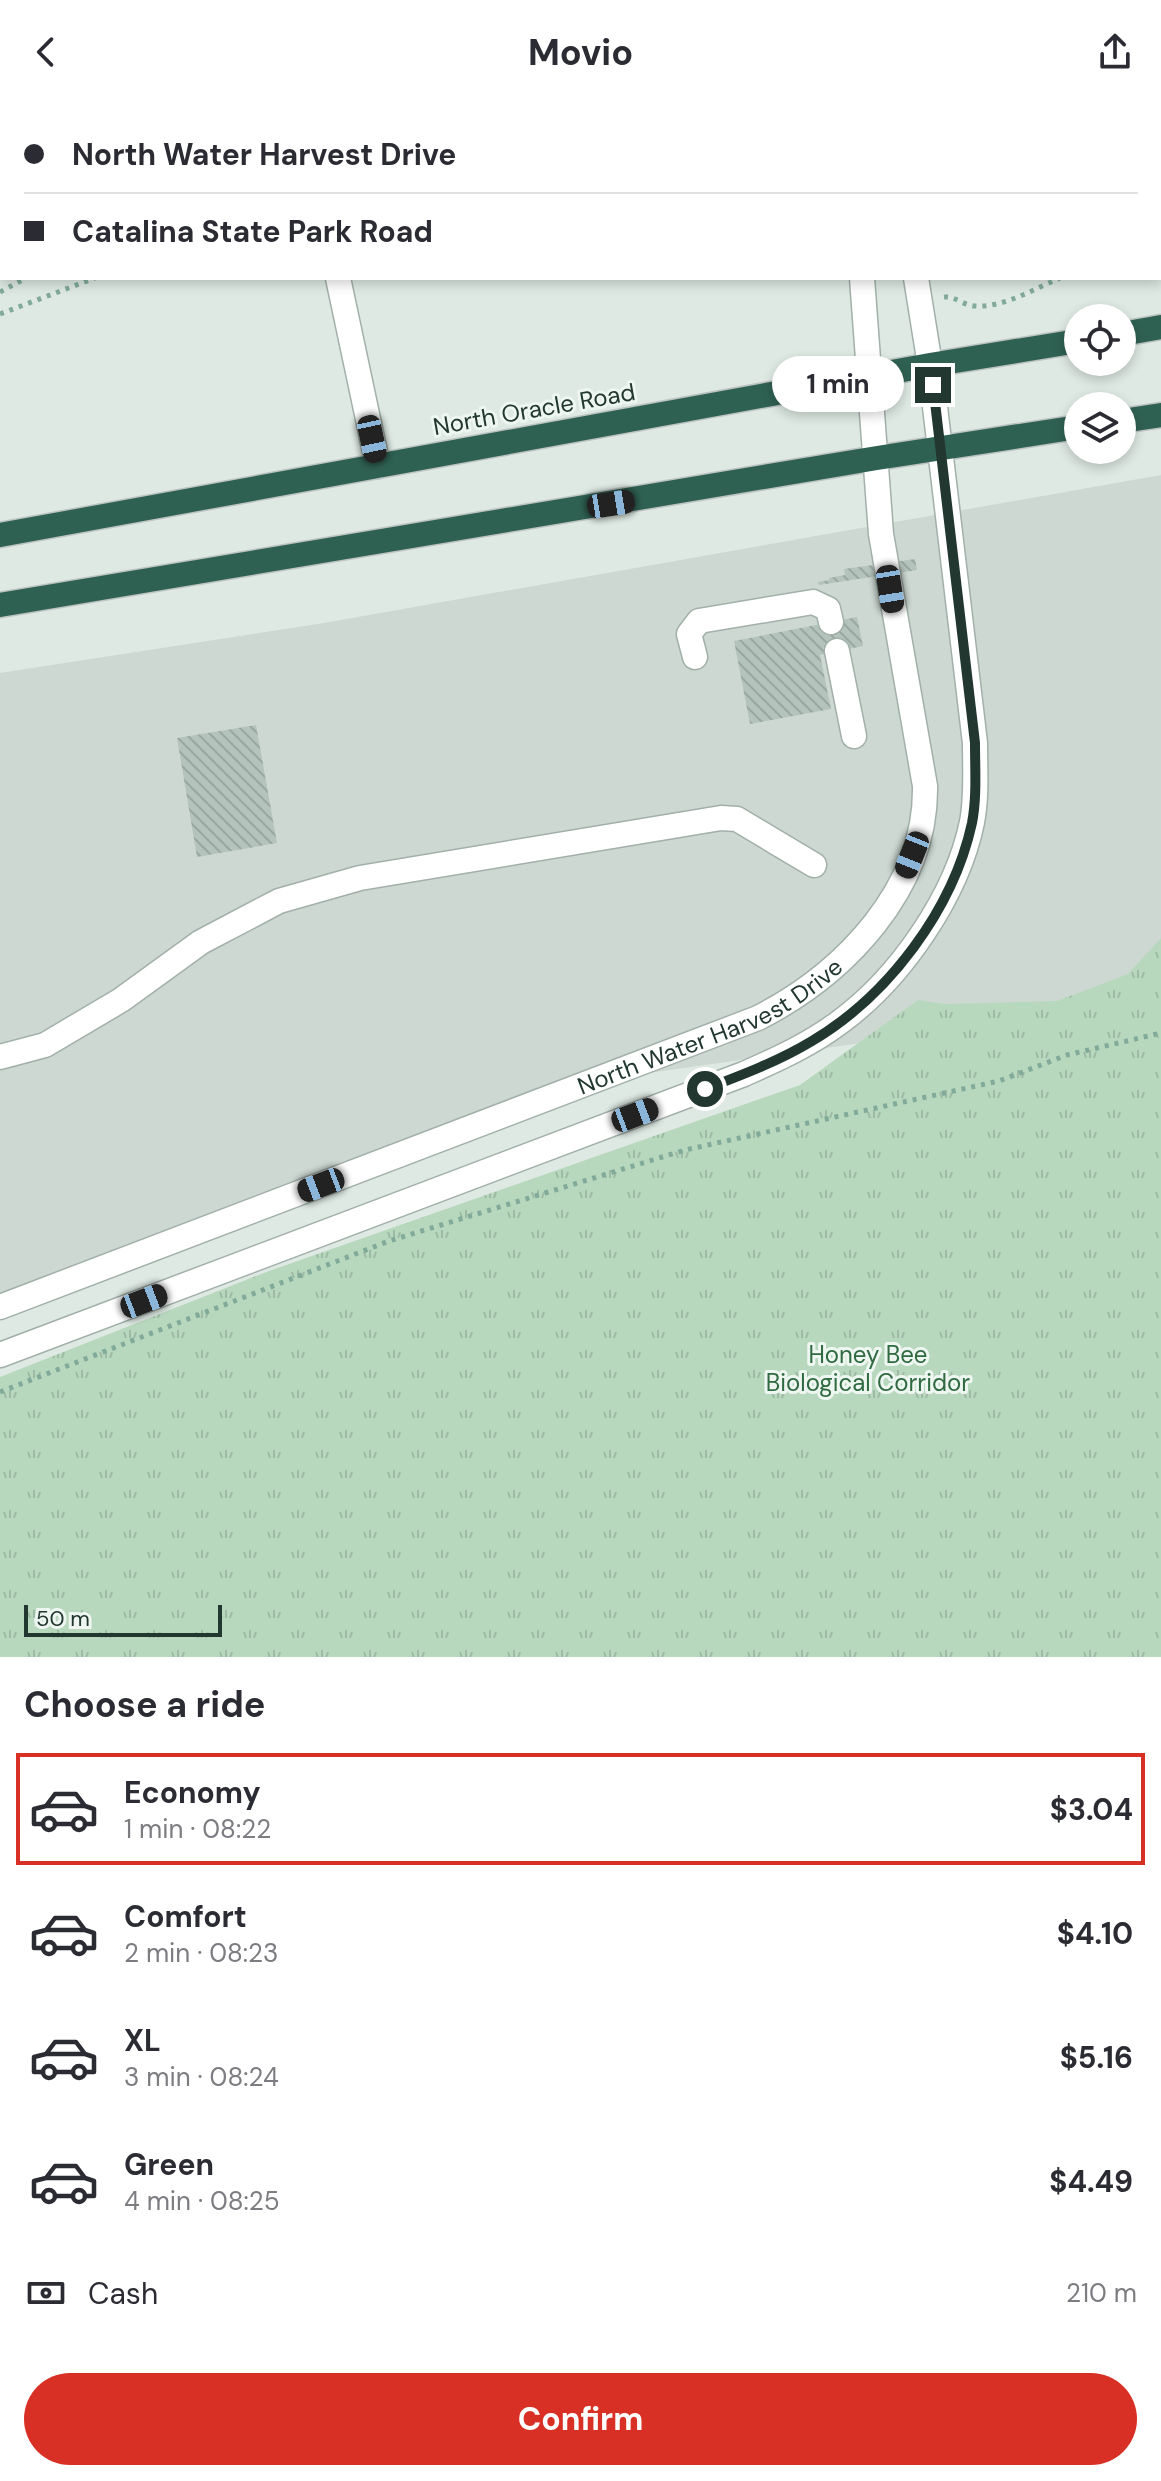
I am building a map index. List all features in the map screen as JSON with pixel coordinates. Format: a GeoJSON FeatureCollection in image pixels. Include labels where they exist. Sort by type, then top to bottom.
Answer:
{"type":"FeatureCollection","features":[{"type":"Feature","properties":{"kind":"highway"},"geometry":{"type":"LineString","coordinates":[[1136,331],[1161,327]]}},
{"type":"Feature","properties":{"kind":"highway","name":"North Oracle Road"},"geometry":{"type":"LineString","coordinates":[[0,535],[1064,343]]}},
{"type":"Feature","properties":{"kind":"highway"},"geometry":{"type":"LineString","coordinates":[[1136,419],[1161,415]]}},
{"type":"Feature","properties":{"kind":"highway"},"geometry":{"type":"LineString","coordinates":[[0,605],[1064,429]]}},
{"type":"Feature","properties":{"kind":"street"},"geometry":{"type":"LineString","coordinates":[[338,280],[378,466]]}},
{"type":"Feature","properties":{"kind":"street","name":"North Water Harvest Drive"},"geometry":{"type":"LineString","coordinates":[[0,1307],[725,1032],[785,1004],[832,970],[854,949],[886,909],[905,873],[925,812],[925,786],[881,534],[862,280]]}},
{"type":"Feature","properties":{"kind":"street","name":"North Water Harvest Drive"},"geometry":{"type":"LineString","coordinates":[[0,1355],[744,1074],[812,1041],[841,1022],[898,967],[945,895],[972,823],[976,790],[975,743],[930,365],[918,289]]}},
{"type":"Feature","properties":{"kind":"street"},"geometry":{"type":"LineString","coordinates":[[695,657],[689,634],[699,621],[813,602],[828,609],[831,622]]}},
{"type":"Feature","properties":{"kind":"street"},"geometry":{"type":"LineString","coordinates":[[837,651],[854,736]]}},
{"type":"Feature","properties":{"kind":"street"},"geometry":{"type":"LineString","coordinates":[[0,1057],[45,1045],[121,1000],[201,942],[279,901],[360,878],[721,818],[737,819],[814,865]]}},
{"type":"Feature","properties":{"kind":"path"},"geometry":{"type":"LineString","coordinates":[[0,292],[22,280]]}},
{"type":"Feature","properties":{"kind":"path"},"geometry":{"type":"LineString","coordinates":[[0,314],[90,280]]}},
{"type":"Feature","properties":{"kind":"path"},"geometry":{"type":"LineString","coordinates":[[918,289],[950,296],[973,306],[996,304],[1055,280]]}},
{"type":"Feature","properties":{"kind":"path"},"geometry":{"type":"LineString","coordinates":[[0,1392],[404,1236],[685,1150],[999,1081],[1067,1055],[1161,1033]]}},
{"type":"Feature","properties":{"kind":"shaded area"},"geometry":{"type":"Polygon","coordinates":[[[1161,475],[1161,1001],[549,1087],[0,1299],[0,673],[324,623],[1161,475]]]}},
{"type":"Feature","properties":{"kind":"green space","name":"Honey Bee Biological Corridor"},"geometry":{"type":"Polygon","coordinates":[[[1161,938],[1161,1657],[0,1657],[0,1377],[269,1271],[800,1085],[918,1000],[944,1004],[1057,1001],[1128,974],[1161,938]]]}},
{"type":"Feature","properties":{"kind":"building"},"geometry":{"type":"Polygon","coordinates":[[[915,559],[917,570],[819,585],[818,582],[845,575],[844,569],[915,559]]]}},
{"type":"Feature","properties":{"kind":"building"},"geometry":{"type":"Polygon","coordinates":[[[857,617],[863,646],[820,655],[831,709],[750,724],[734,641],[857,617]]]}},
{"type":"Feature","properties":{"kind":"building"},"geometry":{"type":"Polygon","coordinates":[[[256,725],[277,843],[197,857],[177,738],[256,725]]]}},
{"type":"Feature","properties":{"kind":"route"},"geometry":{"type":"LineString","coordinates":[[705,1089],[782,1058],[841,1022],[869,998],[898,967],[923,933],[945,895],[972,823],[976,790],[975,743],[933,385]]}}]}
